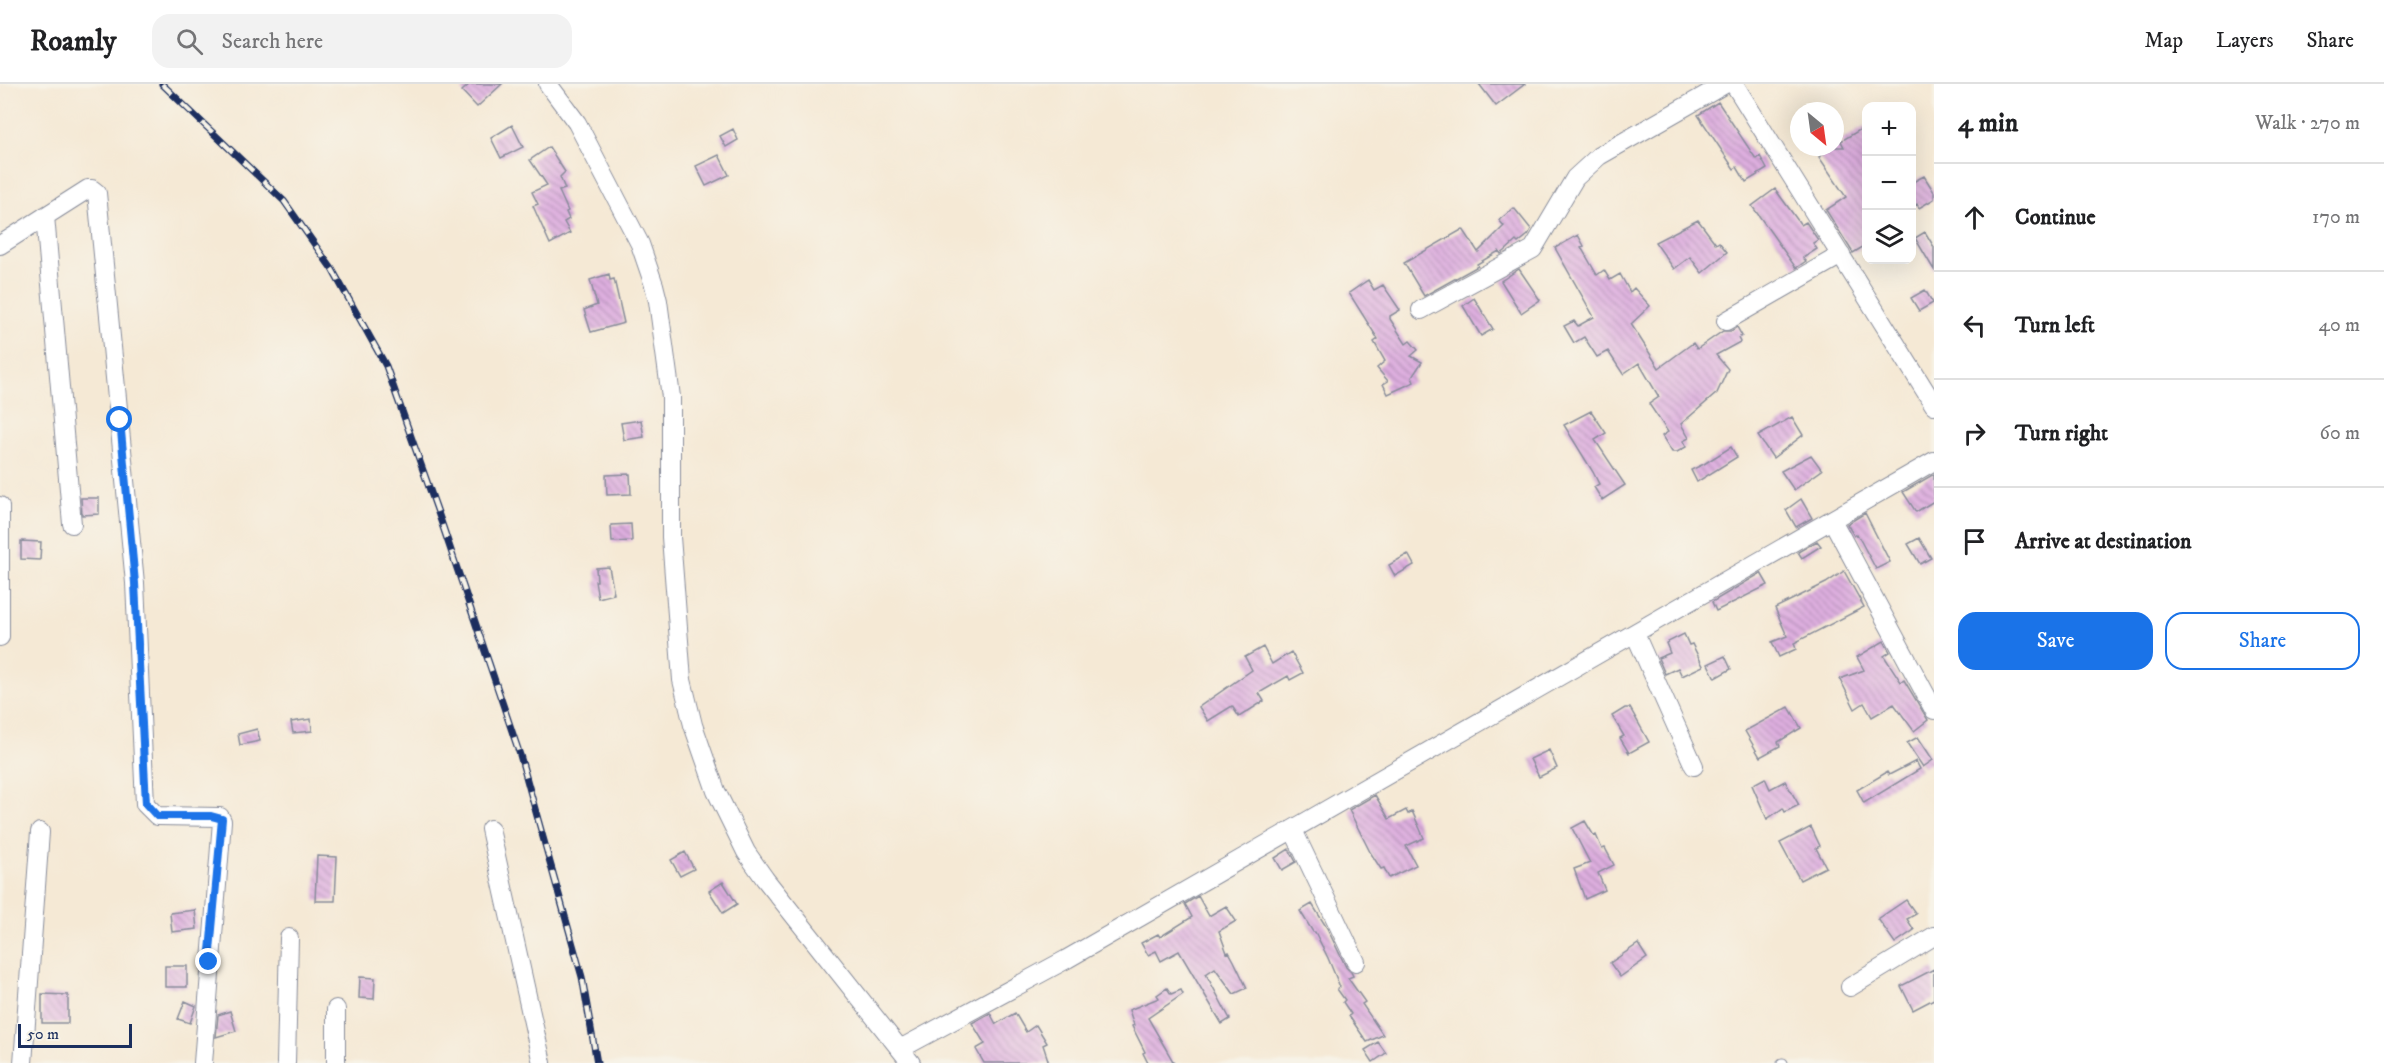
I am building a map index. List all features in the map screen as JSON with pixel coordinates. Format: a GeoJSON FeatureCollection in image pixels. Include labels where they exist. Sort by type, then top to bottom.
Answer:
{"type":"FeatureCollection","features":[{"type":"Feature","properties":{"kind":"street"},"geometry":{"type":"LineString","coordinates":[[548,84],[577,123],[640,244],[658,301],[671,409],[671,537],[682,680],[703,757],[746,852],[906,1056],[1067,959],[1934,461]]}},
{"type":"Feature","properties":{"kind":"street"},"geometry":{"type":"LineString","coordinates":[[1421,310],[1533,249],[1575,178],[1599,156],[1725,84]]}},
{"type":"Feature","properties":{"kind":"street"},"geometry":{"type":"LineString","coordinates":[[1734,84],[1934,405]]}},
{"type":"Feature","properties":{"kind":"street"},"geometry":{"type":"LineString","coordinates":[[0,245],[88,189],[97,193],[135,583],[146,804],[157,816],[211,816],[220,817],[222,820],[203,1063]]}},
{"type":"Feature","properties":{"kind":"street"},"geometry":{"type":"LineString","coordinates":[[45,216],[72,525]]}},
{"type":"Feature","properties":{"kind":"street"},"geometry":{"type":"LineString","coordinates":[[1726,321],[1841,255]]}},
{"type":"Feature","properties":{"kind":"street"},"geometry":{"type":"LineString","coordinates":[[0,506],[2,583],[0,637]]}},
{"type":"Feature","properties":{"kind":"street"},"geometry":{"type":"LineString","coordinates":[[1832,520],[1934,710]]}},
{"type":"Feature","properties":{"kind":"street"},"geometry":{"type":"LineString","coordinates":[[1635,634],[1694,766]]}},
{"type":"Feature","properties":{"kind":"street"},"geometry":{"type":"LineString","coordinates":[[490,829],[542,1063]]}},
{"type":"Feature","properties":{"kind":"street"},"geometry":{"type":"LineString","coordinates":[[1293,830],[1356,962]]}},
{"type":"Feature","properties":{"kind":"street"},"geometry":{"type":"LineString","coordinates":[[22,1063],[40,831]]}},
{"type":"Feature","properties":{"kind":"street"},"geometry":{"type":"LineString","coordinates":[[1850,987],[1934,936]]}},
{"type":"Feature","properties":{"kind":"street"},"geometry":{"type":"LineString","coordinates":[[286,1063],[289,938]]}},
{"type":"Feature","properties":{"kind":"street"},"geometry":{"type":"LineString","coordinates":[[336,1009],[336,1063]]}},
{"type":"Feature","properties":{"kind":"building"},"geometry":{"type":"Polygon","coordinates":[[[470,84],[502,84],[477,107],[462,91],[470,84]]]}},
{"type":"Feature","properties":{"kind":"building"},"geometry":{"type":"Polygon","coordinates":[[[1479,84],[1525,84],[1496,106],[1479,84]]]}},
{"type":"Feature","properties":{"kind":"building"},"geometry":{"type":"Polygon","coordinates":[[[1718,102],[1756,159],[1760,156],[1767,169],[1746,182],[1737,167],[1734,169],[1698,115],[1718,102]]]}},
{"type":"Feature","properties":{"kind":"building"},"geometry":{"type":"Polygon","coordinates":[[[512,125],[523,147],[501,158],[491,138],[512,125]]]}},
{"type":"Feature","properties":{"kind":"building"},"geometry":{"type":"Polygon","coordinates":[[[1862,128],[1862,247],[1853,253],[1826,210],[1846,197],[1819,157],[1844,156],[1844,139],[1862,128]]]}},
{"type":"Feature","properties":{"kind":"building"},"geometry":{"type":"Polygon","coordinates":[[[733,129],[738,140],[726,147],[720,136],[733,129]]]}},
{"type":"Feature","properties":{"kind":"building"},"geometry":{"type":"Polygon","coordinates":[[[549,147],[565,172],[560,177],[565,189],[559,191],[568,211],[566,212],[569,219],[564,222],[570,233],[550,244],[533,206],[538,204],[532,192],[547,185],[530,160],[549,147]]]}},
{"type":"Feature","properties":{"kind":"building"},"geometry":{"type":"Polygon","coordinates":[[[719,155],[729,175],[706,186],[696,166],[719,155]]]}},
{"type":"Feature","properties":{"kind":"building"},"geometry":{"type":"Polygon","coordinates":[[[1924,176],[1934,192],[1934,199],[1919,208],[1916,204],[1916,180],[1924,176]]]}},
{"type":"Feature","properties":{"kind":"building"},"geometry":{"type":"Polygon","coordinates":[[[1775,189],[1801,225],[1806,222],[1818,240],[1813,243],[1817,249],[1803,258],[1806,261],[1796,268],[1752,206],[1775,189]]]}},
{"type":"Feature","properties":{"kind":"building"},"geometry":{"type":"Polygon","coordinates":[[[1514,208],[1531,229],[1528,235],[1518,243],[1516,241],[1501,254],[1499,251],[1477,264],[1478,266],[1424,296],[1404,263],[1463,229],[1478,252],[1504,226],[1499,220],[1514,208]]]}},
{"type":"Feature","properties":{"kind":"building"},"geometry":{"type":"Polygon","coordinates":[[[1698,220],[1716,244],[1719,242],[1727,252],[1702,273],[1690,257],[1674,269],[1655,242],[1698,220]]]}},
{"type":"Feature","properties":{"kind":"building"},"geometry":{"type":"Polygon","coordinates":[[[1925,232],[1934,247],[1934,270],[1916,240],[1925,232]]]}},
{"type":"Feature","properties":{"kind":"building"},"geometry":{"type":"Polygon","coordinates":[[[1578,235],[1584,246],[1581,247],[1597,275],[1604,270],[1610,280],[1620,274],[1630,292],[1634,288],[1650,306],[1631,324],[1659,368],[1693,343],[1697,349],[1723,331],[1731,331],[1737,327],[1742,336],[1738,338],[1740,342],[1716,355],[1728,369],[1717,393],[1681,424],[1689,438],[1683,441],[1686,447],[1677,452],[1672,452],[1662,436],[1668,432],[1649,404],[1659,397],[1639,363],[1623,374],[1608,351],[1597,357],[1584,337],[1574,343],[1564,326],[1574,321],[1578,326],[1594,317],[1555,248],[1578,235]]]}},
{"type":"Feature","properties":{"kind":"building"},"geometry":{"type":"Polygon","coordinates":[[[1519,269],[1540,300],[1521,313],[1501,281],[1519,269]]]}},
{"type":"Feature","properties":{"kind":"building"},"geometry":{"type":"Polygon","coordinates":[[[609,274],[610,280],[614,279],[624,323],[591,332],[584,310],[597,305],[590,280],[609,274]]]}},
{"type":"Feature","properties":{"kind":"building"},"geometry":{"type":"Polygon","coordinates":[[[1368,280],[1374,290],[1383,285],[1400,310],[1390,316],[1390,319],[1406,344],[1410,341],[1418,350],[1411,356],[1422,362],[1412,377],[1414,382],[1388,394],[1383,384],[1388,381],[1377,368],[1385,361],[1374,342],[1378,339],[1349,293],[1368,280]]]}},
{"type":"Feature","properties":{"kind":"building"},"geometry":{"type":"Polygon","coordinates":[[[1925,290],[1933,303],[1919,311],[1911,298],[1925,290]]]}},
{"type":"Feature","properties":{"kind":"building"},"geometry":{"type":"Polygon","coordinates":[[[1474,298],[1493,329],[1481,336],[1463,306],[1474,298]]]}},
{"type":"Feature","properties":{"kind":"building"},"geometry":{"type":"Polygon","coordinates":[[[1591,411],[1606,433],[1595,440],[1625,485],[1602,500],[1594,487],[1599,484],[1593,472],[1564,425],[1591,411]]]}},
{"type":"Feature","properties":{"kind":"building"},"geometry":{"type":"Polygon","coordinates":[[[1792,417],[1803,435],[1773,458],[1758,436],[1792,417]]]}},
{"type":"Feature","properties":{"kind":"building"},"geometry":{"type":"Polygon","coordinates":[[[641,420],[644,437],[624,440],[621,423],[641,420]]]}},
{"type":"Feature","properties":{"kind":"building"},"geometry":{"type":"Polygon","coordinates":[[[1731,447],[1737,457],[1697,482],[1691,470],[1731,447]]]}},
{"type":"Feature","properties":{"kind":"building"},"geometry":{"type":"Polygon","coordinates":[[[1811,455],[1822,470],[1794,490],[1781,471],[1811,455]]]}},
{"type":"Feature","properties":{"kind":"building"},"geometry":{"type":"Polygon","coordinates":[[[630,474],[631,494],[607,495],[606,475],[630,474]]]}},
{"type":"Feature","properties":{"kind":"building"},"geometry":{"type":"Polygon","coordinates":[[[1934,474],[1934,501],[1916,512],[1903,492],[1934,474]]]}},
{"type":"Feature","properties":{"kind":"building"},"geometry":{"type":"Polygon","coordinates":[[[81,498],[99,498],[99,514],[82,515],[81,498]]]}},
{"type":"Feature","properties":{"kind":"building"},"geometry":{"type":"Polygon","coordinates":[[[1801,499],[1812,518],[1796,527],[1786,510],[1801,499]]]}},
{"type":"Feature","properties":{"kind":"building"},"geometry":{"type":"Polygon","coordinates":[[[1865,513],[1890,562],[1876,569],[1857,534],[1854,536],[1847,524],[1865,513]]]}},
{"type":"Feature","properties":{"kind":"building"},"geometry":{"type":"Polygon","coordinates":[[[631,524],[632,541],[612,542],[611,525],[631,524]]]}},
{"type":"Feature","properties":{"kind":"building"},"geometry":{"type":"Polygon","coordinates":[[[1919,538],[1931,558],[1920,564],[1908,544],[1919,538]]]}},
{"type":"Feature","properties":{"kind":"building"},"geometry":{"type":"Polygon","coordinates":[[[21,541],[41,542],[40,560],[21,559],[21,541]]]}},
{"type":"Feature","properties":{"kind":"building"},"geometry":{"type":"Polygon","coordinates":[[[1817,541],[1821,546],[1802,558],[1798,552],[1817,541]]]}},
{"type":"Feature","properties":{"kind":"building"},"geometry":{"type":"Polygon","coordinates":[[[1408,554],[1414,565],[1395,576],[1389,565],[1408,554]]]}},
{"type":"Feature","properties":{"kind":"building"},"geometry":{"type":"Polygon","coordinates":[[[609,567],[614,594],[598,598],[595,581],[597,581],[596,568],[609,567]]]}},
{"type":"Feature","properties":{"kind":"building"},"geometry":{"type":"Polygon","coordinates":[[[1844,571],[1864,607],[1794,643],[1796,649],[1779,657],[1772,642],[1787,636],[1775,608],[1826,583],[1844,571]]]}},
{"type":"Feature","properties":{"kind":"building"},"geometry":{"type":"Polygon","coordinates":[[[1761,573],[1768,585],[1716,611],[1712,602],[1761,573]]]}},
{"type":"Feature","properties":{"kind":"building"},"geometry":{"type":"Polygon","coordinates":[[[1684,634],[1703,666],[1682,676],[1678,668],[1665,674],[1658,658],[1670,653],[1666,643],[1684,634]]]}},
{"type":"Feature","properties":{"kind":"building"},"geometry":{"type":"Polygon","coordinates":[[[1884,641],[1890,652],[1884,656],[1901,682],[1904,680],[1928,720],[1914,731],[1894,704],[1872,717],[1864,703],[1855,709],[1840,679],[1864,670],[1857,657],[1884,641]]]}},
{"type":"Feature","properties":{"kind":"building"},"geometry":{"type":"Polygon","coordinates":[[[1263,647],[1272,664],[1291,652],[1303,673],[1290,680],[1288,676],[1259,693],[1264,701],[1239,717],[1232,706],[1208,721],[1199,707],[1252,670],[1245,657],[1263,647]]]}},
{"type":"Feature","properties":{"kind":"building"},"geometry":{"type":"Polygon","coordinates":[[[1725,656],[1731,669],[1715,678],[1708,664],[1725,656]]]}},
{"type":"Feature","properties":{"kind":"building"},"geometry":{"type":"Polygon","coordinates":[[[1789,707],[1801,728],[1778,742],[1780,746],[1760,757],[1745,731],[1789,707]]]}},
{"type":"Feature","properties":{"kind":"building"},"geometry":{"type":"Polygon","coordinates":[[[1625,708],[1630,708],[1649,742],[1629,753],[1620,738],[1624,736],[1612,716],[1625,708]]]}},
{"type":"Feature","properties":{"kind":"building"},"geometry":{"type":"Polygon","coordinates":[[[311,719],[312,731],[293,733],[291,722],[311,719]]]}},
{"type":"Feature","properties":{"kind":"building"},"geometry":{"type":"Polygon","coordinates":[[[257,729],[260,741],[240,745],[238,734],[257,729]]]}},
{"type":"Feature","properties":{"kind":"building"},"geometry":{"type":"Polygon","coordinates":[[[1918,737],[1933,760],[1923,767],[1907,743],[1918,737]]]}},
{"type":"Feature","properties":{"kind":"building"},"geometry":{"type":"Polygon","coordinates":[[[1549,750],[1557,768],[1539,777],[1530,759],[1549,750]]]}},
{"type":"Feature","properties":{"kind":"building"},"geometry":{"type":"Polygon","coordinates":[[[1916,761],[1920,769],[1864,803],[1857,790],[1887,772],[1889,775],[1916,761]]]}},
{"type":"Feature","properties":{"kind":"building"},"geometry":{"type":"Polygon","coordinates":[[[1765,778],[1770,789],[1785,781],[1799,805],[1785,812],[1783,808],[1767,819],[1752,785],[1765,778]]]}},
{"type":"Feature","properties":{"kind":"building"},"geometry":{"type":"Polygon","coordinates":[[[1375,795],[1389,819],[1406,810],[1408,814],[1412,811],[1424,838],[1406,846],[1416,865],[1389,878],[1384,868],[1381,869],[1370,852],[1349,810],[1375,795]]]}},
{"type":"Feature","properties":{"kind":"building"},"geometry":{"type":"Polygon","coordinates":[[[1585,821],[1594,836],[1596,835],[1602,849],[1605,848],[1614,865],[1598,873],[1605,890],[1585,899],[1574,869],[1590,863],[1572,828],[1585,821]]]}},
{"type":"Feature","properties":{"kind":"building"},"geometry":{"type":"Polygon","coordinates":[[[1811,827],[1820,846],[1816,848],[1826,867],[1800,880],[1780,843],[1811,827]]]}},
{"type":"Feature","properties":{"kind":"building"},"geometry":{"type":"Polygon","coordinates":[[[1289,849],[1296,862],[1282,870],[1275,858],[1289,849]]]}},
{"type":"Feature","properties":{"kind":"building"},"geometry":{"type":"Polygon","coordinates":[[[685,852],[694,869],[680,876],[671,860],[685,852]]]}},
{"type":"Feature","properties":{"kind":"building"},"geometry":{"type":"Polygon","coordinates":[[[317,856],[337,857],[335,901],[315,901],[317,856]]]}},
{"type":"Feature","properties":{"kind":"building"},"geometry":{"type":"Polygon","coordinates":[[[723,882],[737,904],[723,913],[709,891],[723,882]]]}},
{"type":"Feature","properties":{"kind":"building"},"geometry":{"type":"Polygon","coordinates":[[[1198,896],[1209,916],[1226,906],[1236,921],[1219,931],[1227,953],[1229,952],[1247,988],[1234,994],[1215,968],[1206,974],[1230,1019],[1222,1024],[1179,951],[1161,961],[1156,951],[1148,955],[1141,943],[1158,934],[1160,937],[1192,917],[1185,904],[1198,896]]]}},
{"type":"Feature","properties":{"kind":"building"},"geometry":{"type":"Polygon","coordinates":[[[1906,900],[1916,914],[1907,919],[1914,930],[1895,943],[1878,919],[1906,900]]]}},
{"type":"Feature","properties":{"kind":"building"},"geometry":{"type":"Polygon","coordinates":[[[1312,904],[1353,976],[1348,978],[1365,1002],[1362,1004],[1383,1035],[1367,1042],[1349,1016],[1351,1014],[1337,989],[1340,987],[1328,958],[1315,932],[1300,911],[1312,904]]]}},
{"type":"Feature","properties":{"kind":"building"},"geometry":{"type":"Polygon","coordinates":[[[195,910],[197,929],[172,932],[170,913],[195,910]]]}},
{"type":"Feature","properties":{"kind":"building"},"geometry":{"type":"Polygon","coordinates":[[[1638,944],[1647,958],[1620,977],[1610,963],[1638,944]]]}},
{"type":"Feature","properties":{"kind":"building"},"geometry":{"type":"Polygon","coordinates":[[[165,966],[187,966],[187,987],[165,987],[165,966]]]}},
{"type":"Feature","properties":{"kind":"building"},"geometry":{"type":"Polygon","coordinates":[[[1934,969],[1934,999],[1913,1010],[1901,986],[1934,969]]]}},
{"type":"Feature","properties":{"kind":"building"},"geometry":{"type":"Polygon","coordinates":[[[360,977],[375,978],[374,999],[359,998],[360,977]]]}},
{"type":"Feature","properties":{"kind":"building"},"geometry":{"type":"Polygon","coordinates":[[[1167,988],[1171,994],[1181,990],[1183,994],[1148,1018],[1174,1063],[1148,1063],[1132,1026],[1134,1025],[1129,1010],[1159,998],[1157,995],[1167,988]]]}},
{"type":"Feature","properties":{"kind":"building"},"geometry":{"type":"Polygon","coordinates":[[[42,994],[68,995],[68,1023],[42,1023],[42,994]]]}},
{"type":"Feature","properties":{"kind":"building"},"geometry":{"type":"Polygon","coordinates":[[[185,1001],[196,1006],[190,1023],[178,1019],[185,1001]]]}},
{"type":"Feature","properties":{"kind":"building"},"geometry":{"type":"Polygon","coordinates":[[[230,1011],[236,1031],[216,1037],[218,1015],[230,1011]]]}},
{"type":"Feature","properties":{"kind":"building"},"geometry":{"type":"Polygon","coordinates":[[[990,1013],[996,1024],[1015,1013],[1026,1032],[1036,1025],[1047,1043],[1043,1045],[1049,1063],[984,1063],[976,1049],[985,1044],[972,1023],[990,1013]]]}},
{"type":"Feature","properties":{"kind":"building"},"geometry":{"type":"Polygon","coordinates":[[[1378,1042],[1386,1053],[1373,1062],[1365,1050],[1378,1042]]]}},
{"type":"Feature","properties":{"kind":"railway"},"geometry":{"type":"LineString","coordinates":[[162,84],[284,201],[332,269],[386,366],[520,755],[582,977],[597,1063]]}},
{"type":"Feature","properties":{"kind":"route"},"geometry":{"type":"LineString","coordinates":[[120,420],[135,583],[141,745],[146,804],[148,809],[157,816],[211,816],[222,819],[209,962]]}}]}
